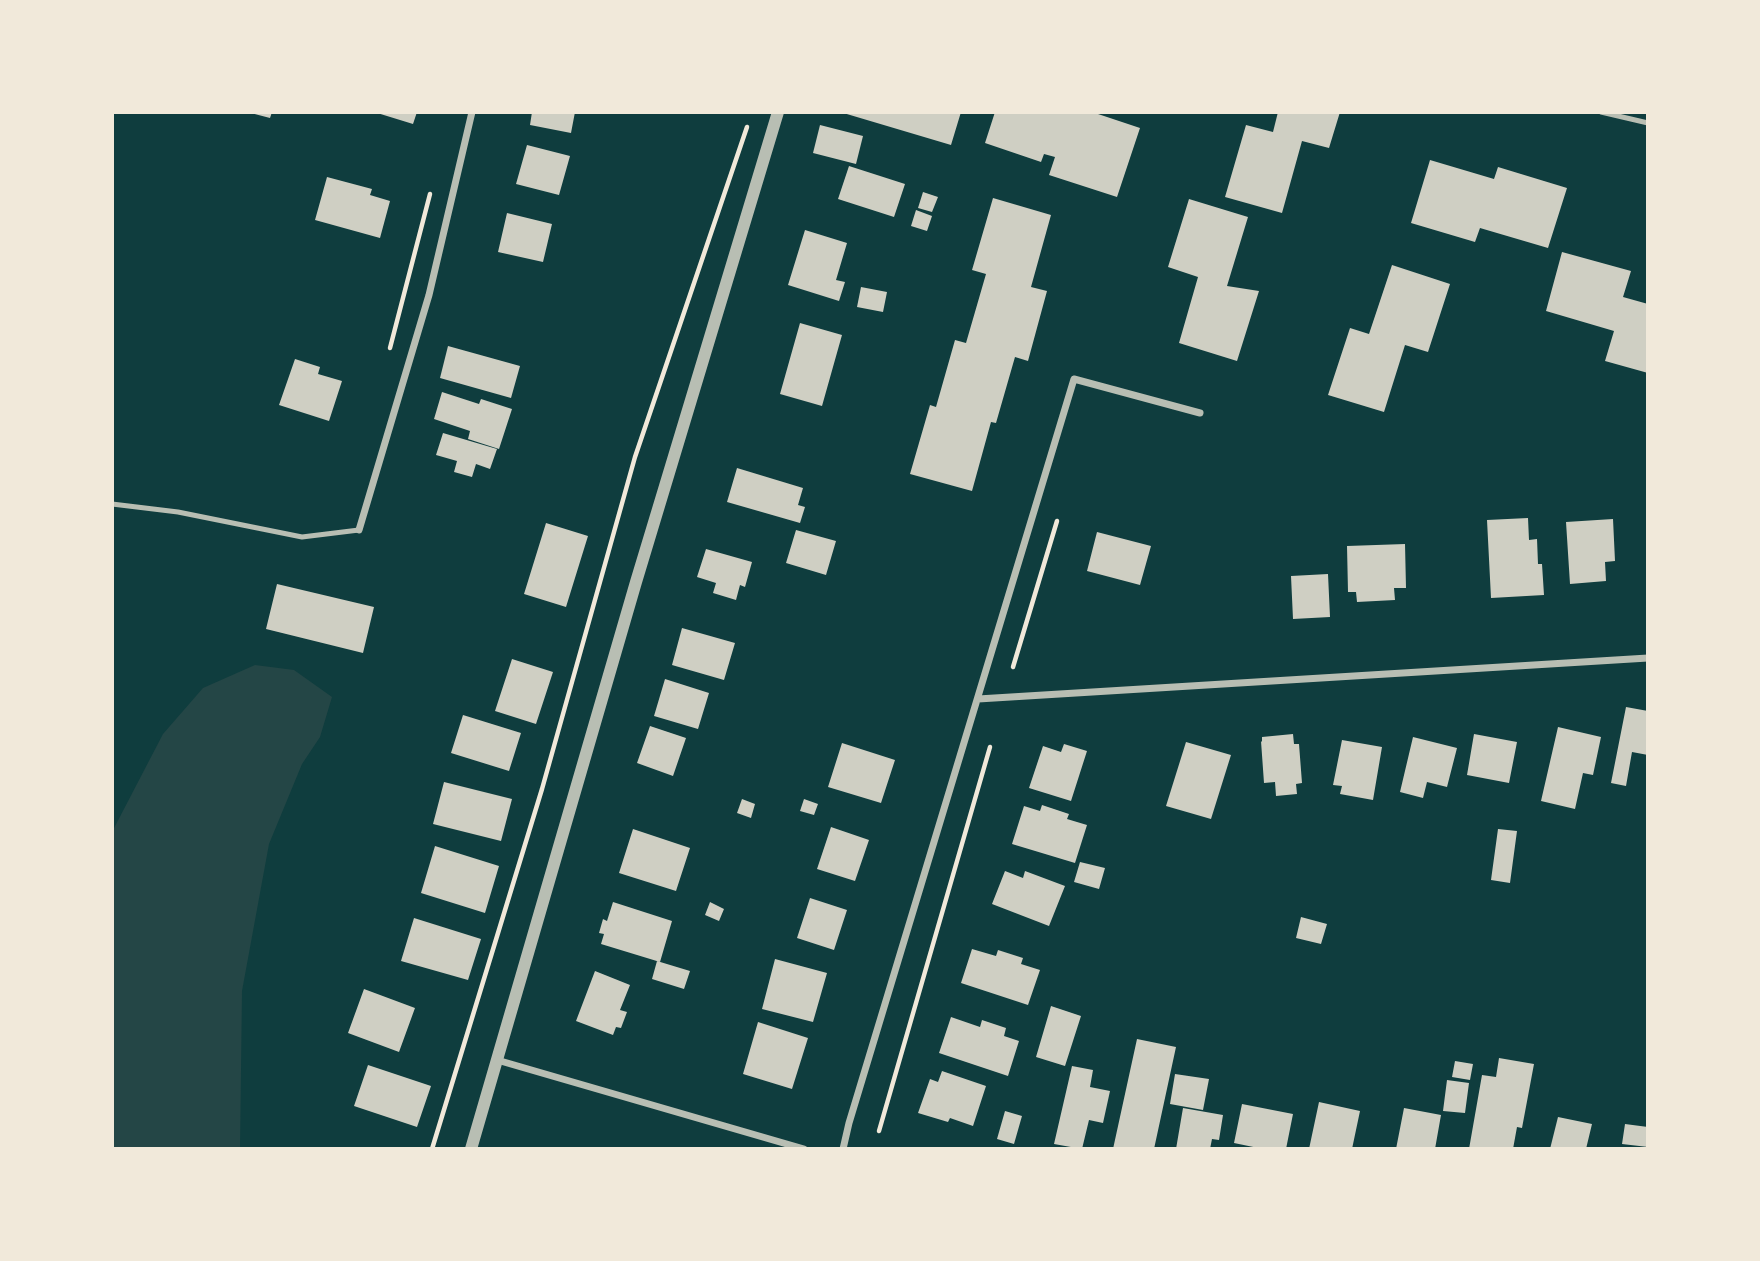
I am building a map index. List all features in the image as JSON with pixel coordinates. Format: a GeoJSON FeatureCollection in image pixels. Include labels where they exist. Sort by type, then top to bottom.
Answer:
{"type":"FeatureCollection","features":[{"type":"Feature","properties":{"kind":"street"},"geometry":{"type":"LineString","coordinates":[[359,530],[429,295],[472,112]]}},
{"type":"Feature","properties":{"kind":"street"},"geometry":{"type":"LineString","coordinates":[[471,1149],[632,595],[778,112]]}},
{"type":"Feature","properties":{"kind":"street"},"geometry":{"type":"LineString","coordinates":[[843,1149],[1074,379],[1200,413]]}},
{"type":"Feature","properties":{"kind":"street"},"geometry":{"type":"LineString","coordinates":[[978,699],[1648,658]]}},
{"type":"Feature","properties":{"kind":"street"},"geometry":{"type":"LineString","coordinates":[[497,1060],[804,1149]]}},
{"type":"Feature","properties":{"kind":"lane"},"geometry":{"type":"LineString","coordinates":[[1601,112],[1648,123]]}},
{"type":"Feature","properties":{"kind":"lane"},"geometry":{"type":"LineString","coordinates":[[112,504],[178,512],[302,537],[359,530]]}},
{"type":"Feature","properties":{"kind":"path"},"geometry":{"type":"LineString","coordinates":[[432,1149],[542,789],[635,457],[748,125]]}},
{"type":"Feature","properties":{"kind":"path"},"geometry":{"type":"LineString","coordinates":[[390,349],[430,191]]}},
{"type":"Feature","properties":{"kind":"path"},"geometry":{"type":"LineString","coordinates":[[1013,667],[1058,521]]}},
{"type":"Feature","properties":{"kind":"path"},"geometry":{"type":"LineString","coordinates":[[879,1131],[990,747]]}},
{"type":"Feature","properties":{"kind":"shaded area"},"geometry":{"type":"Polygon","coordinates":[[[255,665],[294,670],[332,697],[320,737],[302,764],[269,844],[242,991],[240,1149],[112,1149],[112,832],[163,734],[203,688],[255,665]]]}},
{"type":"Feature","properties":{"kind":"building"},"geometry":{"type":"Polygon","coordinates":[[[247,112],[272,112],[270,118],[247,112]]]}},
{"type":"Feature","properties":{"kind":"building"},"geometry":{"type":"Polygon","coordinates":[[[374,112],[417,112],[413,124],[374,112]]]}},
{"type":"Feature","properties":{"kind":"building"},"geometry":{"type":"Polygon","coordinates":[[[532,112],[575,112],[571,133],[530,125],[532,112]]]}},
{"type":"Feature","properties":{"kind":"building"},"geometry":{"type":"Polygon","coordinates":[[[840,112],[961,112],[951,145],[840,112]]]}},
{"type":"Feature","properties":{"kind":"building"},"geometry":{"type":"Polygon","coordinates":[[[995,112],[1092,112],[1140,128],[1117,197],[1049,175],[1055,157],[1044,154],[1041,162],[985,143],[995,112]]]}},
{"type":"Feature","properties":{"kind":"building"},"geometry":{"type":"Polygon","coordinates":[[[1278,112],[1340,112],[1329,148],[1302,141],[1282,213],[1225,197],[1246,125],[1273,132],[1278,112]]]}},
{"type":"Feature","properties":{"kind":"building"},"geometry":{"type":"Polygon","coordinates":[[[820,125],[863,136],[856,164],[813,153],[820,125]]]}},
{"type":"Feature","properties":{"kind":"building"},"geometry":{"type":"Polygon","coordinates":[[[527,145],[570,156],[559,195],[516,184],[527,145]]]}},
{"type":"Feature","properties":{"kind":"building"},"geometry":{"type":"Polygon","coordinates":[[[1430,160],[1494,179],[1498,167],[1567,188],[1548,248],[1480,228],[1475,242],[1411,223],[1430,160]]]}},
{"type":"Feature","properties":{"kind":"building"},"geometry":{"type":"Polygon","coordinates":[[[849,166],[905,184],[894,217],[838,199],[849,166]]]}},
{"type":"Feature","properties":{"kind":"building"},"geometry":{"type":"Polygon","coordinates":[[[327,177],[372,189],[370,195],[390,201],[380,238],[315,220],[327,177]]]}},
{"type":"Feature","properties":{"kind":"building"},"geometry":{"type":"Polygon","coordinates":[[[923,192],[938,197],[932,212],[918,208],[923,192]]]}},
{"type":"Feature","properties":{"kind":"building"},"geometry":{"type":"Polygon","coordinates":[[[993,198],[1051,215],[1031,287],[1047,291],[1028,361],[1015,357],[996,423],[991,422],[972,491],[910,474],[930,405],[936,407],[955,340],[966,343],[986,274],[972,270],[993,198]]]}},
{"type":"Feature","properties":{"kind":"building"},"geometry":{"type":"Polygon","coordinates":[[[1189,199],[1248,217],[1227,286],[1259,291],[1237,361],[1179,343],[1198,277],[1168,267],[1189,199]]]}},
{"type":"Feature","properties":{"kind":"building"},"geometry":{"type":"Polygon","coordinates":[[[916,210],[932,216],[927,231],[911,226],[916,210]]]}},
{"type":"Feature","properties":{"kind":"building"},"geometry":{"type":"Polygon","coordinates":[[[507,213],[552,224],[543,262],[498,252],[507,213]]]}},
{"type":"Feature","properties":{"kind":"building"},"geometry":{"type":"Polygon","coordinates":[[[805,230],[847,243],[836,280],[845,282],[839,301],[788,285],[805,230]]]}},
{"type":"Feature","properties":{"kind":"building"},"geometry":{"type":"Polygon","coordinates":[[[1562,252],[1631,271],[1623,297],[1648,304],[1648,373],[1605,361],[1614,331],[1546,311],[1562,252]]]}},
{"type":"Feature","properties":{"kind":"building"},"geometry":{"type":"Polygon","coordinates":[[[1392,265],[1450,284],[1428,352],[1405,345],[1384,412],[1328,395],[1350,328],[1369,334],[1392,265]]]}},
{"type":"Feature","properties":{"kind":"building"},"geometry":{"type":"Polygon","coordinates":[[[861,287],[887,292],[883,312],[857,307],[861,287]]]}},
{"type":"Feature","properties":{"kind":"building"},"geometry":{"type":"Polygon","coordinates":[[[800,323],[842,335],[822,406],[780,394],[800,323]]]}},
{"type":"Feature","properties":{"kind":"building"},"geometry":{"type":"Polygon","coordinates":[[[448,346],[520,366],[511,398],[440,378],[448,346]]]}},
{"type":"Feature","properties":{"kind":"building"},"geometry":{"type":"Polygon","coordinates":[[[295,359],[320,367],[318,374],[342,381],[329,421],[279,405],[295,359]]]}},
{"type":"Feature","properties":{"kind":"building"},"geometry":{"type":"Polygon","coordinates":[[[442,392],[479,404],[481,399],[512,409],[499,449],[468,439],[470,431],[434,419],[442,392]]]}},
{"type":"Feature","properties":{"kind":"building"},"geometry":{"type":"Polygon","coordinates":[[[443,433],[497,449],[490,469],[476,464],[472,477],[454,472],[457,461],[436,455],[443,433]]]}},
{"type":"Feature","properties":{"kind":"building"},"geometry":{"type":"Polygon","coordinates":[[[737,468],[803,488],[798,505],[805,507],[800,523],[727,502],[737,468]]]}},
{"type":"Feature","properties":{"kind":"building"},"geometry":{"type":"Polygon","coordinates":[[[1528,518],[1529,540],[1537,539],[1538,564],[1542,564],[1544,595],[1491,598],[1487,520],[1528,518]]]}},
{"type":"Feature","properties":{"kind":"building"},"geometry":{"type":"Polygon","coordinates":[[[1613,519],[1615,561],[1605,562],[1606,581],[1570,584],[1566,522],[1613,519]]]}},
{"type":"Feature","properties":{"kind":"building"},"geometry":{"type":"Polygon","coordinates":[[[546,523],[588,536],[566,607],[524,594],[546,523]]]}},
{"type":"Feature","properties":{"kind":"building"},"geometry":{"type":"Polygon","coordinates":[[[796,530],[836,541],[826,575],[786,563],[796,530]]]}},
{"type":"Feature","properties":{"kind":"building"},"geometry":{"type":"Polygon","coordinates":[[[1097,532],[1151,546],[1140,585],[1087,571],[1097,532]]]}},
{"type":"Feature","properties":{"kind":"building"},"geometry":{"type":"Polygon","coordinates":[[[1405,544],[1406,588],[1394,588],[1395,600],[1357,602],[1356,592],[1348,592],[1347,546],[1405,544]]]}},
{"type":"Feature","properties":{"kind":"building"},"geometry":{"type":"Polygon","coordinates":[[[706,549],[752,562],[745,587],[740,585],[736,600],[713,593],[716,583],[697,577],[706,549]]]}},
{"type":"Feature","properties":{"kind":"building"},"geometry":{"type":"Polygon","coordinates":[[[1328,574],[1330,617],[1293,619],[1291,576],[1328,574]]]}},
{"type":"Feature","properties":{"kind":"building"},"geometry":{"type":"Polygon","coordinates":[[[277,584],[374,607],[363,653],[266,629],[277,584]]]}},
{"type":"Feature","properties":{"kind":"building"},"geometry":{"type":"Polygon","coordinates":[[[682,628],[735,643],[724,680],[672,665],[682,628]]]}},
{"type":"Feature","properties":{"kind":"building"},"geometry":{"type":"Polygon","coordinates":[[[512,659],[553,672],[536,724],[495,711],[512,659]]]}},
{"type":"Feature","properties":{"kind":"building"},"geometry":{"type":"Polygon","coordinates":[[[665,679],[709,693],[698,729],[654,716],[665,679]]]}},
{"type":"Feature","properties":{"kind":"building"},"geometry":{"type":"Polygon","coordinates":[[[1626,707],[1648,711],[1648,755],[1632,752],[1626,786],[1611,783],[1626,707]]]}},
{"type":"Feature","properties":{"kind":"building"},"geometry":{"type":"Polygon","coordinates":[[[463,715],[521,733],[509,771],[451,753],[463,715]]]}},
{"type":"Feature","properties":{"kind":"building"},"geometry":{"type":"Polygon","coordinates":[[[650,726],[686,738],[673,776],[637,763],[650,726]]]}},
{"type":"Feature","properties":{"kind":"building"},"geometry":{"type":"Polygon","coordinates":[[[1558,727],[1601,737],[1593,775],[1583,773],[1575,809],[1541,801],[1558,727]]]}},
{"type":"Feature","properties":{"kind":"building"},"geometry":{"type":"Polygon","coordinates":[[[1293,734],[1294,744],[1299,744],[1302,783],[1296,784],[1297,794],[1276,796],[1275,782],[1264,783],[1262,737],[1293,734]]]}},
{"type":"Feature","properties":{"kind":"building"},"geometry":{"type":"Polygon","coordinates":[[[1474,734],[1517,742],[1509,783],[1467,775],[1474,734]]]}},
{"type":"Feature","properties":{"kind":"building"},"geometry":{"type":"Polygon","coordinates":[[[1413,737],[1457,748],[1447,787],[1427,782],[1423,798],[1400,792],[1413,737]]]}},
{"type":"Feature","properties":{"kind":"building"},"geometry":{"type":"Polygon","coordinates":[[[1342,740],[1382,747],[1373,800],[1340,794],[1342,786],[1333,785],[1342,740]]]}},
{"type":"Feature","properties":{"kind":"building"},"geometry":{"type":"Polygon","coordinates":[[[1186,742],[1231,755],[1211,819],[1166,806],[1186,742]]]}},
{"type":"Feature","properties":{"kind":"building"},"geometry":{"type":"Polygon","coordinates":[[[842,743],[895,760],[881,803],[828,787],[842,743]]]}},
{"type":"Feature","properties":{"kind":"building"},"geometry":{"type":"Polygon","coordinates":[[[1064,744],[1087,751],[1071,801],[1029,788],[1043,746],[1061,752],[1064,744]]]}},
{"type":"Feature","properties":{"kind":"building"},"geometry":{"type":"Polygon","coordinates":[[[444,782],[512,799],[501,841],[433,824],[444,782]]]}},
{"type":"Feature","properties":{"kind":"building"},"geometry":{"type":"Polygon","coordinates":[[[742,799],[755,804],[751,818],[737,813],[742,799]]]}},
{"type":"Feature","properties":{"kind":"building"},"geometry":{"type":"Polygon","coordinates":[[[804,799],[818,804],[814,815],[800,811],[804,799]]]}},
{"type":"Feature","properties":{"kind":"building"},"geometry":{"type":"Polygon","coordinates":[[[1042,805],[1069,814],[1067,819],[1087,825],[1075,863],[1012,844],[1024,806],[1040,811],[1042,805]]]}},
{"type":"Feature","properties":{"kind":"building"},"geometry":{"type":"Polygon","coordinates":[[[831,827],[869,840],[855,881],[817,869],[831,827]]]}},
{"type":"Feature","properties":{"kind":"building"},"geometry":{"type":"Polygon","coordinates":[[[633,829],[690,848],[676,891],[619,873],[633,829]]]}},
{"type":"Feature","properties":{"kind":"building"},"geometry":{"type":"Polygon","coordinates":[[[1498,829],[1517,831],[1510,883],[1491,880],[1498,829]]]}},
{"type":"Feature","properties":{"kind":"building"},"geometry":{"type":"Polygon","coordinates":[[[435,846],[499,866],[485,913],[421,893],[435,846]]]}},
{"type":"Feature","properties":{"kind":"building"},"geometry":{"type":"Polygon","coordinates":[[[1080,862],[1105,868],[1099,889],[1074,882],[1080,862]]]}},
{"type":"Feature","properties":{"kind":"building"},"geometry":{"type":"Polygon","coordinates":[[[1005,871],[1023,878],[1025,871],[1065,886],[1049,926],[992,904],[1005,871]]]}},
{"type":"Feature","properties":{"kind":"building"},"geometry":{"type":"Polygon","coordinates":[[[810,898],[847,910],[834,950],[797,938],[810,898]]]}},
{"type":"Feature","properties":{"kind":"building"},"geometry":{"type":"Polygon","coordinates":[[[613,902],[672,921],[660,962],[601,944],[604,934],[599,933],[603,919],[607,921],[613,902]]]}},
{"type":"Feature","properties":{"kind":"building"},"geometry":{"type":"Polygon","coordinates":[[[710,902],[724,909],[719,921],[705,915],[710,902]]]}},
{"type":"Feature","properties":{"kind":"building"},"geometry":{"type":"Polygon","coordinates":[[[1301,917],[1327,924],[1321,944],[1296,938],[1301,917]]]}},
{"type":"Feature","properties":{"kind":"building"},"geometry":{"type":"Polygon","coordinates":[[[414,918],[481,939],[468,980],[401,961],[414,918]]]}},
{"type":"Feature","properties":{"kind":"building"},"geometry":{"type":"Polygon","coordinates":[[[972,949],[996,956],[998,950],[1023,958],[1021,964],[1040,970],[1028,1005],[961,983],[972,949]]]}},
{"type":"Feature","properties":{"kind":"building"},"geometry":{"type":"Polygon","coordinates":[[[775,959],[827,973],[813,1022],[762,1009],[775,959]]]}},
{"type":"Feature","properties":{"kind":"building"},"geometry":{"type":"Polygon","coordinates":[[[657,961],[690,971],[684,989],[652,979],[657,961]]]}},
{"type":"Feature","properties":{"kind":"building"},"geometry":{"type":"Polygon","coordinates":[[[595,971],[630,985],[620,1010],[627,1012],[621,1028],[616,1027],[613,1035],[576,1021],[595,971]]]}},
{"type":"Feature","properties":{"kind":"building"},"geometry":{"type":"Polygon","coordinates":[[[364,989],[415,1008],[399,1052],[348,1033],[364,989]]]}},
{"type":"Feature","properties":{"kind":"building"},"geometry":{"type":"Polygon","coordinates":[[[1051,1006],[1081,1016],[1065,1066],[1036,1057],[1051,1006]]]}},
{"type":"Feature","properties":{"kind":"building"},"geometry":{"type":"Polygon","coordinates":[[[951,1017],[980,1027],[982,1020],[1006,1028],[1004,1036],[1019,1041],[1008,1076],[939,1053],[951,1017]]]}},
{"type":"Feature","properties":{"kind":"building"},"geometry":{"type":"Polygon","coordinates":[[[758,1022],[808,1038],[792,1089],[743,1074],[758,1022]]]}},
{"type":"Feature","properties":{"kind":"building"},"geometry":{"type":"Polygon","coordinates":[[[1137,1039],[1176,1047],[1154,1149],[1113,1149],[1137,1039]]]}},
{"type":"Feature","properties":{"kind":"building"},"geometry":{"type":"Polygon","coordinates":[[[1499,1058],[1534,1064],[1522,1128],[1517,1127],[1513,1149],[1469,1149],[1482,1075],[1496,1077],[1499,1058]]]}},
{"type":"Feature","properties":{"kind":"building"},"geometry":{"type":"Polygon","coordinates":[[[1455,1061],[1473,1064],[1470,1080],[1452,1077],[1455,1061]]]}},
{"type":"Feature","properties":{"kind":"building"},"geometry":{"type":"Polygon","coordinates":[[[368,1065],[431,1086],[417,1127],[354,1106],[368,1065]]]}},
{"type":"Feature","properties":{"kind":"building"},"geometry":{"type":"Polygon","coordinates":[[[1072,1066],[1093,1070],[1090,1087],[1110,1091],[1103,1123],[1089,1120],[1082,1149],[1054,1144],[1072,1066]]]}},
{"type":"Feature","properties":{"kind":"building"},"geometry":{"type":"Polygon","coordinates":[[[942,1071],[986,1086],[973,1126],[950,1118],[948,1122],[918,1113],[930,1079],[938,1082],[942,1071]]]}},
{"type":"Feature","properties":{"kind":"building"},"geometry":{"type":"Polygon","coordinates":[[[1175,1074],[1209,1079],[1203,1110],[1170,1104],[1175,1074]]]}},
{"type":"Feature","properties":{"kind":"building"},"geometry":{"type":"Polygon","coordinates":[[[1447,1080],[1469,1083],[1465,1113],[1443,1111],[1447,1080]]]}},
{"type":"Feature","properties":{"kind":"building"},"geometry":{"type":"Polygon","coordinates":[[[1319,1102],[1360,1111],[1352,1149],[1309,1149],[1319,1102]]]}},
{"type":"Feature","properties":{"kind":"building"},"geometry":{"type":"Polygon","coordinates":[[[1242,1104],[1293,1114],[1286,1149],[1263,1149],[1234,1143],[1242,1104]]]}},
{"type":"Feature","properties":{"kind":"building"},"geometry":{"type":"Polygon","coordinates":[[[1183,1108],[1223,1115],[1219,1140],[1212,1139],[1210,1149],[1176,1149],[1183,1108]]]}},
{"type":"Feature","properties":{"kind":"building"},"geometry":{"type":"Polygon","coordinates":[[[1404,1108],[1441,1115],[1435,1149],[1396,1149],[1404,1108]]]}},
{"type":"Feature","properties":{"kind":"building"},"geometry":{"type":"Polygon","coordinates":[[[1005,1111],[1022,1116],[1014,1144],[997,1139],[1005,1111]]]}},
{"type":"Feature","properties":{"kind":"building"},"geometry":{"type":"Polygon","coordinates":[[[1558,1117],[1592,1124],[1586,1149],[1550,1149],[1558,1117]]]}},
{"type":"Feature","properties":{"kind":"building"},"geometry":{"type":"Polygon","coordinates":[[[1625,1124],[1648,1127],[1648,1147],[1622,1144],[1625,1124]]]}}]}
